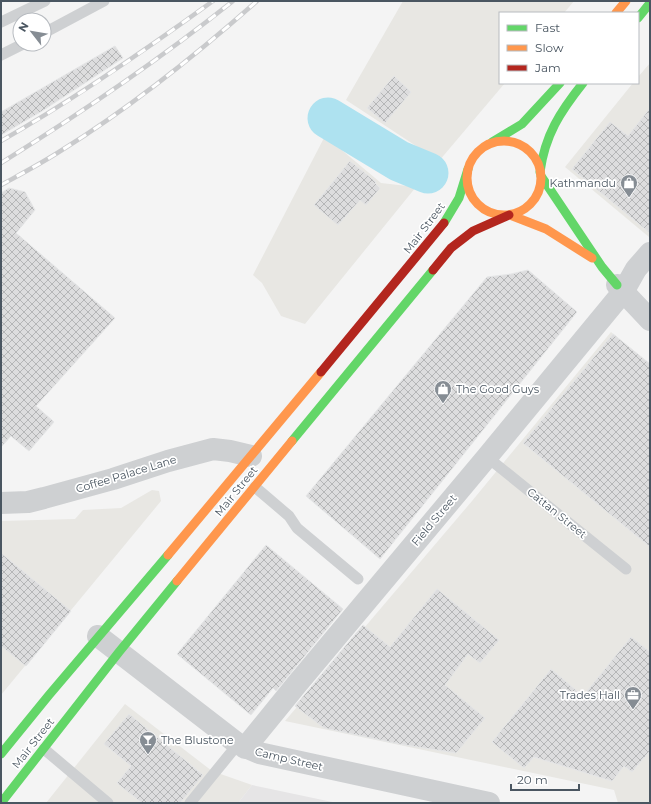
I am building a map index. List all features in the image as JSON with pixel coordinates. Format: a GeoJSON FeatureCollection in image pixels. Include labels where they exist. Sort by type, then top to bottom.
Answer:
{"type":"FeatureCollection","features":[{"type":"Feature","properties":{"kind":"main road"},"geometry":{"type":"LineString","coordinates":[[617,12],[626,1]]}},
{"type":"Feature","properties":{"kind":"main road"},"geometry":{"type":"LineString","coordinates":[[639,17],[650,4]]}},
{"type":"Feature","properties":{"kind":"main road"},"geometry":{"type":"LineString","coordinates":[[559,84],[522,124],[478,151],[472,159],[468,169],[468,186],[476,203],[482,208],[491,213],[500,215],[520,211],[529,205],[536,196],[540,186],[543,154],[552,127],[565,106],[582,84]]}},
{"type":"Feature","properties":{"kind":"main road"},"geometry":{"type":"LineString","coordinates":[[487,145],[498,141],[510,141],[521,145],[530,152],[537,161],[541,174],[602,267],[620,288]]}},
{"type":"Feature","properties":{"kind":"main road","name":"Mair Street"},"geometry":{"type":"LineString","coordinates":[[1,754],[98,636],[251,456],[442,227],[459,198],[468,169]]}},
{"type":"Feature","properties":{"kind":"main road"},"geometry":{"type":"LineString","coordinates":[[509,214],[546,229],[593,259],[602,267]]}},
{"type":"Feature","properties":{"kind":"main road","name":"Mair Street"},"geometry":{"type":"LineString","coordinates":[[1,803],[119,652],[451,248],[473,231],[509,214]]}},
{"type":"Feature","properties":{"kind":"street","name":"Field Street"},"geometry":{"type":"LineString","coordinates":[[242,746],[297,684],[487,458],[620,288],[650,253]]}},
{"type":"Feature","properties":{"kind":"street"},"geometry":{"type":"LineString","coordinates":[[620,288],[650,320]]}},
{"type":"Feature","properties":{"kind":"street","name":"Coffee Palace Lane"},"geometry":{"type":"LineString","coordinates":[[1,504],[28,502],[44,498],[207,451],[230,451],[251,456]]}},
{"type":"Feature","properties":{"kind":"street","name":"Camp Street"},"geometry":{"type":"LineString","coordinates":[[98,636],[242,746],[259,753],[489,803]]}},
{"type":"Feature","properties":{"kind":"lane"},"geometry":{"type":"LineString","coordinates":[[1,22],[45,1]]}},
{"type":"Feature","properties":{"kind":"lane"},"geometry":{"type":"LineString","coordinates":[[52,29],[104,1]]}},
{"type":"Feature","properties":{"kind":"lane"},"geometry":{"type":"LineString","coordinates":[[1,55],[12,50]]}},
{"type":"Feature","properties":{"kind":"lane","name":"Cattan Street"},"geometry":{"type":"LineString","coordinates":[[487,458],[626,568]]}},
{"type":"Feature","properties":{"kind":"lane"},"geometry":{"type":"LineString","coordinates":[[255,487],[289,516],[297,528],[358,579]]}},
{"type":"Feature","properties":{"kind":"lane"},"geometry":{"type":"LineString","coordinates":[[190,803],[242,746]]}},
{"type":"Feature","properties":{"kind":"lane"},"geometry":{"type":"LineString","coordinates":[[44,749],[108,803]]}},
{"type":"Feature","properties":{"kind":"shaded area"},"geometry":{"type":"Polygon","coordinates":[[[403,1],[574,1],[565,12],[499,12],[499,84],[504,84],[439,161],[346,100],[403,1]]]}},
{"type":"Feature","properties":{"kind":"shaded area","name":"Kathmandu"},"geometry":{"type":"Polygon","coordinates":[[[650,63],[649,237],[565,167],[632,84],[639,84],[639,76],[650,63]]]}},
{"type":"Feature","properties":{"kind":"shaded area"},"geometry":{"type":"Polygon","coordinates":[[[325,136],[381,183],[416,187],[305,324],[281,316],[262,283],[253,275],[325,136]]]}},
{"type":"Feature","properties":{"kind":"shaded area"},"geometry":{"type":"Polygon","coordinates":[[[611,332],[650,364],[650,803],[618,803],[614,790],[285,721],[472,501],[611,332]]]}},
{"type":"Feature","properties":{"kind":"shaded area"},"geometry":{"type":"Polygon","coordinates":[[[152,490],[159,491],[161,501],[1,695],[1,521],[75,519],[83,510],[121,508],[152,490]]]}},
{"type":"Feature","properties":{"kind":"shaded area"},"geometry":{"type":"Polygon","coordinates":[[[125,704],[212,771],[252,785],[238,803],[46,803],[125,704]]]}},
{"type":"Feature","properties":{"kind":"shaded area"},"geometry":{"type":"Polygon","coordinates":[[[252,785],[337,803],[238,803],[252,785]]]}},
{"type":"Feature","properties":{"kind":"building"},"geometry":{"type":"Polygon","coordinates":[[[115,46],[123,58],[42,111],[1,135],[1,112],[115,46]]]}},
{"type":"Feature","properties":{"kind":"building"},"geometry":{"type":"Polygon","coordinates":[[[394,76],[411,92],[385,123],[367,108],[394,76]]]}},
{"type":"Feature","properties":{"kind":"building","name":"Kathmandu"},"geometry":{"type":"Polygon","coordinates":[[[650,108],[650,233],[572,169],[610,122],[628,136],[650,108]]]}},
{"type":"Feature","properties":{"kind":"building"},"geometry":{"type":"Polygon","coordinates":[[[350,161],[376,182],[375,183],[380,188],[366,205],[360,200],[338,225],[314,205],[350,161]]]}},
{"type":"Feature","properties":{"kind":"building"},"geometry":{"type":"Polygon","coordinates":[[[9,188],[25,192],[35,210],[16,233],[115,318],[36,406],[54,422],[29,451],[11,436],[1,447],[1,193],[9,188]]]}},
{"type":"Feature","properties":{"kind":"building","name":"The Good Guys"},"geometry":{"type":"Polygon","coordinates":[[[528,270],[577,312],[380,559],[306,496],[487,277],[528,270]]]}},
{"type":"Feature","properties":{"kind":"building"},"geometry":{"type":"Polygon","coordinates":[[[613,334],[650,364],[650,547],[523,443],[613,334]]]}},
{"type":"Feature","properties":{"kind":"building"},"geometry":{"type":"Polygon","coordinates":[[[266,545],[343,609],[276,691],[273,688],[251,715],[177,654],[266,545]]]}},
{"type":"Feature","properties":{"kind":"building"},"geometry":{"type":"Polygon","coordinates":[[[1,553],[71,611],[26,666],[1,646],[1,553]]]}},
{"type":"Feature","properties":{"kind":"building"},"geometry":{"type":"Polygon","coordinates":[[[437,589],[499,640],[480,663],[468,654],[445,685],[485,718],[456,753],[399,744],[324,728],[295,706],[363,625],[390,647],[437,589]]]}},
{"type":"Feature","properties":{"kind":"building"},"geometry":{"type":"Polygon","coordinates":[[[631,637],[650,652],[650,751],[632,772],[624,766],[612,781],[534,757],[524,768],[492,742],[551,669],[583,696],[631,637]]]}},
{"type":"Feature","properties":{"kind":"building","name":"The Blustone"},"geometry":{"type":"Polygon","coordinates":[[[129,714],[203,775],[180,803],[142,803],[117,783],[131,766],[104,744],[129,714]]]}},
{"type":"Feature","properties":{"kind":"waterway"},"geometry":{"type":"LineString","coordinates":[[328,118],[399,161],[428,173]]}},
{"type":"Feature","properties":{"kind":"railway"},"geometry":{"type":"LineString","coordinates":[[1,141],[109,74],[213,1]]}},
{"type":"Feature","properties":{"kind":"railway"},"geometry":{"type":"LineString","coordinates":[[1,163],[61,125],[119,85],[177,44],[233,1]]}},
{"type":"Feature","properties":{"kind":"railway"},"geometry":{"type":"LineString","coordinates":[[1,185],[54,155],[113,116],[187,61],[257,1]]}},
{"type":"Feature","properties":{"kind":"traffic: fast"},"geometry":{"type":"LineString","coordinates":[[639,17],[650,3]]}},
{"type":"Feature","properties":{"kind":"traffic: fast"},"geometry":{"type":"LineString","coordinates":[[492,142],[522,124],[559,84]]}},
{"type":"Feature","properties":{"kind":"traffic: fast"},"geometry":{"type":"LineString","coordinates":[[540,172],[542,159],[555,124],[567,104],[582,84]]}},
{"type":"Feature","properties":{"kind":"traffic: fast"},"geometry":{"type":"LineString","coordinates":[[444,223],[459,198],[468,169]]}},
{"type":"Feature","properties":{"kind":"traffic: fast"},"geometry":{"type":"LineString","coordinates":[[541,176],[602,267],[617,285]]}},
{"type":"Feature","properties":{"kind":"traffic: fast"},"geometry":{"type":"LineString","coordinates":[[292,441],[433,270]]}},
{"type":"Feature","properties":{"kind":"traffic: fast"},"geometry":{"type":"LineString","coordinates":[[1,754],[168,555]]}},
{"type":"Feature","properties":{"kind":"traffic: fast"},"geometry":{"type":"LineString","coordinates":[[1,803],[119,652],[177,581]]}},
{"type":"Feature","properties":{"kind":"traffic: slow"},"geometry":{"type":"LineString","coordinates":[[617,12],[626,1]]}},
{"type":"Feature","properties":{"kind":"traffic: slow"},"geometry":{"type":"LineString","coordinates":[[504,141],[525,147],[535,157],[541,178],[535,199],[525,209],[504,215],[483,209],[473,199],[467,178],[473,157],[483,147],[504,141]]}},
{"type":"Feature","properties":{"kind":"traffic: slow"},"geometry":{"type":"LineString","coordinates":[[510,215],[546,229],[592,258]]}},
{"type":"Feature","properties":{"kind":"traffic: slow"},"geometry":{"type":"LineString","coordinates":[[168,555],[321,372]]}},
{"type":"Feature","properties":{"kind":"traffic: slow"},"geometry":{"type":"LineString","coordinates":[[177,581],[292,441]]}},
{"type":"Feature","properties":{"kind":"traffic: jam"},"geometry":{"type":"LineString","coordinates":[[433,270],[451,248],[473,231],[509,215]]}},
{"type":"Feature","properties":{"kind":"traffic: jam"},"geometry":{"type":"LineString","coordinates":[[321,372],[444,223]]}},
{"type":"Feature","properties":{"kind":"place","name":"Kathmandu"},"geometry":{"type":"Point","coordinates":[629,198]}},
{"type":"Feature","properties":{"kind":"place","name":"The Good Guys"},"geometry":{"type":"Point","coordinates":[443,404]}},
{"type":"Feature","properties":{"kind":"place","name":"Trades Hall"},"geometry":{"type":"Point","coordinates":[633,710]}},
{"type":"Feature","properties":{"kind":"place","name":"The Blustone"},"geometry":{"type":"Point","coordinates":[148,755]}}]}
